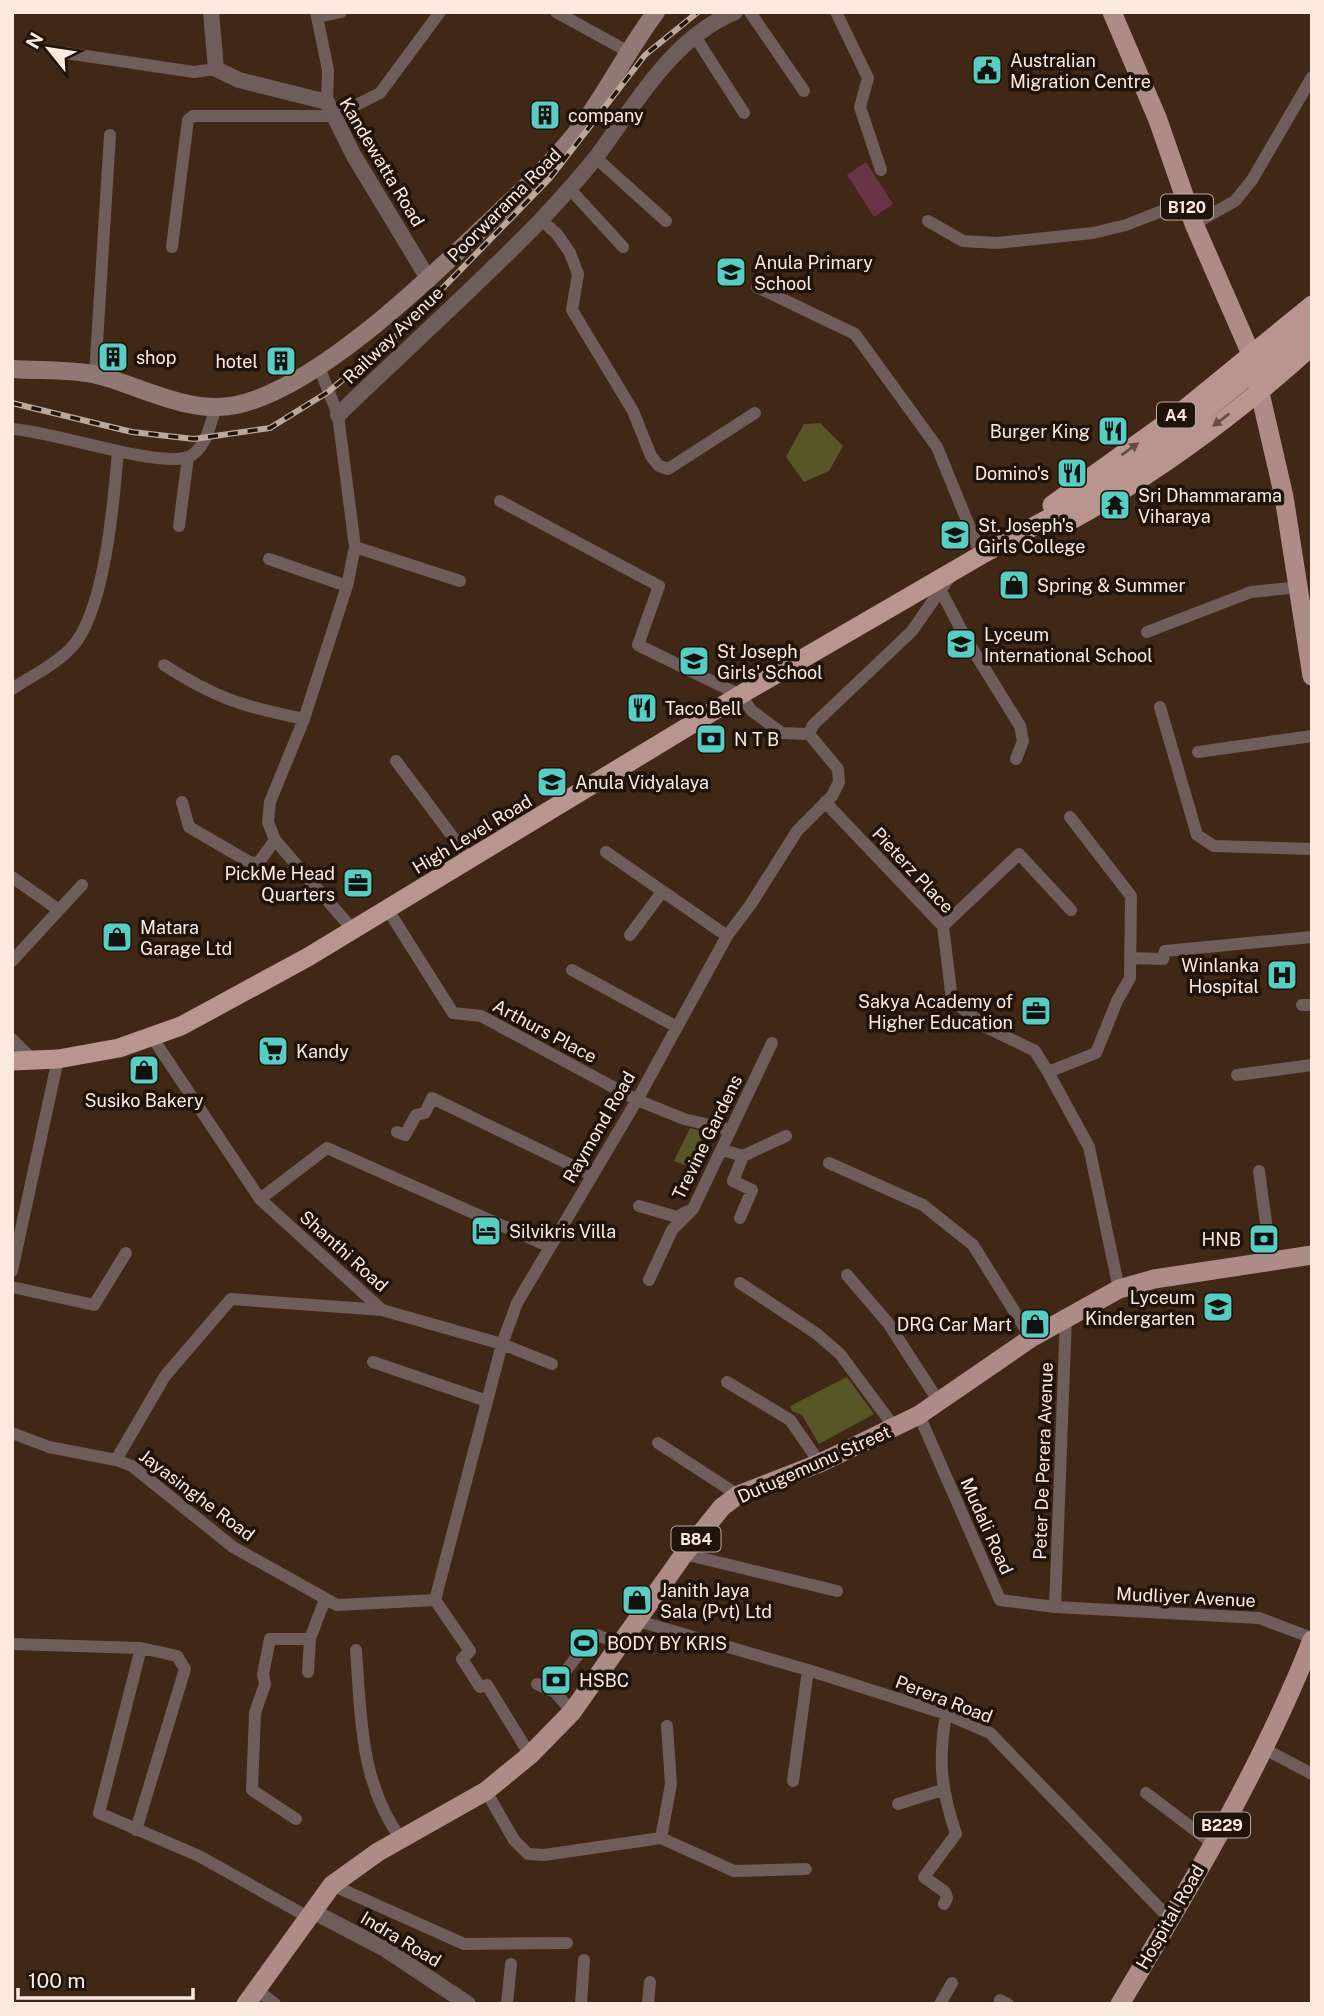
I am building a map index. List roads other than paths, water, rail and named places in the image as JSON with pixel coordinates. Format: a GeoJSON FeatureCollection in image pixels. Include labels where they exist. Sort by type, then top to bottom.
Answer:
{"type":"FeatureCollection","features":[{"type":"Feature","properties":{"kind":"highway","name":"A4"},"geometry":{"type":"LineString","coordinates":[[1312,305],[1302,323],[1251,355],[1176,416],[1053,505],[1040,522],[1060,526],[1136,482],[1262,395],[1312,344]]}},
{"type":"Feature","properties":{"kind":"highway","name":"High Level Road"},"geometry":{"type":"LineString","coordinates":[[12,1061],[34,1062],[120,1048],[181,1026],[388,910],[740,695],[981,555],[1079,502],[1148,456],[1302,323]]}},
{"type":"Feature","properties":{"kind":"highway"},"geometry":{"type":"LineString","coordinates":[[1302,323],[1312,344]]}},
{"type":"Feature","properties":{"kind":"highway"},"geometry":{"type":"LineString","coordinates":[[1176,416],[1195,440]]}},
{"type":"Feature","properties":{"kind":"main road","name":"Poorwarama Road"},"geometry":{"type":"LineString","coordinates":[[12,369],[95,375],[170,399],[216,406],[236,405],[273,392],[319,367],[429,280],[540,173],[580,127],[627,51],[656,12]]}},
{"type":"Feature","properties":{"kind":"main road","name":"B120"},"geometry":{"type":"LineString","coordinates":[[1112,12],[1158,120],[1185,202],[1251,355],[1262,395],[1300,587],[1312,676]]}},
{"type":"Feature","properties":{"kind":"main road","name":"Dutugemunu Street"},"geometry":{"type":"LineString","coordinates":[[251,1996],[332,1885],[401,1839],[486,1791],[530,1755],[572,1712],[684,1554],[722,1507],[738,1495],[820,1464],[895,1428],[939,1402],[1031,1338],[1119,1289],[1154,1279],[1312,1255]]}},
{"type":"Feature","properties":{"kind":"main road","name":"Hospital Road"},"geometry":{"type":"LineString","coordinates":[[1120,2004],[1170,1919],[1263,1748],[1311,1645]]}},
{"type":"Feature","properties":{"kind":"street"},"geometry":{"type":"LineString","coordinates":[[66,53],[194,72],[216,69],[211,12]]}},
{"type":"Feature","properties":{"kind":"street"},"geometry":{"type":"LineString","coordinates":[[331,109],[328,70],[317,15],[341,12]]}},
{"type":"Feature","properties":{"kind":"street"},"geometry":{"type":"LineString","coordinates":[[172,247],[188,120],[193,116],[331,109],[380,93],[440,12]]}},
{"type":"Feature","properties":{"kind":"street"},"geometry":{"type":"LineString","coordinates":[[556,12],[627,51]]}},
{"type":"Feature","properties":{"kind":"street","name":"Railway Avenue"},"geometry":{"type":"LineString","coordinates":[[338,415],[541,220],[596,158],[655,76],[696,38],[735,12]]}},
{"type":"Feature","properties":{"kind":"street"},"geometry":{"type":"LineString","coordinates":[[750,12],[804,91]]}},
{"type":"Feature","properties":{"kind":"street"},"geometry":{"type":"LineString","coordinates":[[836,12],[868,78],[860,107],[881,170]]}},
{"type":"Feature","properties":{"kind":"street"},"geometry":{"type":"LineString","coordinates":[[696,38],[744,113]]}},
{"type":"Feature","properties":{"kind":"street","name":"Kandewatta Road"},"geometry":{"type":"LineString","coordinates":[[216,69],[239,80],[331,109],[354,156],[429,280]]}},
{"type":"Feature","properties":{"kind":"street"},"geometry":{"type":"LineString","coordinates":[[1194,224],[1235,201],[1252,180],[1312,77]]}},
{"type":"Feature","properties":{"kind":"street"},"geometry":{"type":"LineString","coordinates":[[95,375],[110,135]]}},
{"type":"Feature","properties":{"kind":"street"},"geometry":{"type":"LineString","coordinates":[[596,158],[666,221]]}},
{"type":"Feature","properties":{"kind":"street"},"geometry":{"type":"LineString","coordinates":[[569,188],[622,247]]}},
{"type":"Feature","properties":{"kind":"street"},"geometry":{"type":"LineString","coordinates":[[928,221],[963,242],[997,243],[1093,233],[1126,225],[1185,202]]}},
{"type":"Feature","properties":{"kind":"street"},"geometry":{"type":"LineString","coordinates":[[541,220],[557,234],[570,253],[578,274],[572,310],[633,411],[651,456],[659,466],[668,469],[755,413]]}},
{"type":"Feature","properties":{"kind":"street"},"geometry":{"type":"LineString","coordinates":[[757,287],[855,334],[937,447],[981,555]]}},
{"type":"Feature","properties":{"kind":"street","name":"Railway Avenue"},"geometry":{"type":"LineString","coordinates":[[275,840],[268,822],[270,802],[304,719],[346,586],[355,547],[338,415],[319,367]]}},
{"type":"Feature","properties":{"kind":"street"},"geometry":{"type":"LineString","coordinates":[[178,526],[188,457],[206,437],[216,406]]}},
{"type":"Feature","properties":{"kind":"street"},"geometry":{"type":"LineString","coordinates":[[12,429],[118,451],[174,458],[188,457]]}},
{"type":"Feature","properties":{"kind":"street"},"geometry":{"type":"LineString","coordinates":[[12,689],[70,649],[82,633],[111,533],[118,451]]}},
{"type":"Feature","properties":{"kind":"street"},"geometry":{"type":"LineString","coordinates":[[500,500],[659,586],[638,645],[740,695],[752,711],[782,733],[809,734],[826,709],[912,631],[954,572]]}},
{"type":"Feature","properties":{"kind":"street"},"geometry":{"type":"LineString","coordinates":[[355,547],[460,581]]}},
{"type":"Feature","properties":{"kind":"street"},"geometry":{"type":"LineString","coordinates":[[269,559],[346,586]]}},
{"type":"Feature","properties":{"kind":"street"},"geometry":{"type":"LineString","coordinates":[[1147,632],[1251,592],[1300,587]]}},
{"type":"Feature","properties":{"kind":"street"},"geometry":{"type":"LineString","coordinates":[[941,591],[964,637],[1020,726],[1023,741],[1016,758]]}},
{"type":"Feature","properties":{"kind":"street"},"geometry":{"type":"LineString","coordinates":[[164,665],[196,686],[242,706],[304,719]]}},
{"type":"Feature","properties":{"kind":"street"},"geometry":{"type":"LineString","coordinates":[[1160,707],[1197,835],[1214,846],[1312,849]]}},
{"type":"Feature","properties":{"kind":"street","name":"Raymond Road"},"geometry":{"type":"LineString","coordinates":[[435,1600],[502,1344],[517,1303],[637,1100],[727,936],[751,904],[797,831],[825,802],[839,782],[838,769],[809,734]]}},
{"type":"Feature","properties":{"kind":"street"},"geometry":{"type":"LineString","coordinates":[[1198,752],[1312,736]]}},
{"type":"Feature","properties":{"kind":"street"},"geometry":{"type":"LineString","coordinates":[[396,761],[470,860]]}},
{"type":"Feature","properties":{"kind":"street"},"geometry":{"type":"LineString","coordinates":[[182,802],[189,827],[251,863],[259,862],[275,840],[353,930]]}},
{"type":"Feature","properties":{"kind":"street","name":"Pieterz Place"},"geometry":{"type":"LineString","coordinates":[[825,802],[943,926],[952,1000],[986,1027],[1035,1051],[1048,1072],[1089,1147],[1119,1289]]}},
{"type":"Feature","properties":{"kind":"street"},"geometry":{"type":"LineString","coordinates":[[1048,1072],[1096,1053],[1117,1001],[1130,978],[1130,896],[1070,817]]}},
{"type":"Feature","properties":{"kind":"street"},"geometry":{"type":"LineString","coordinates":[[606,852],[727,936]]}},
{"type":"Feature","properties":{"kind":"street"},"geometry":{"type":"LineString","coordinates":[[943,926],[1019,854],[1071,910]]}},
{"type":"Feature","properties":{"kind":"street"},"geometry":{"type":"LineString","coordinates":[[12,877],[59,910]]}},
{"type":"Feature","properties":{"kind":"street"},"geometry":{"type":"LineString","coordinates":[[12,961],[82,885]]}},
{"type":"Feature","properties":{"kind":"street"},"geometry":{"type":"LineString","coordinates":[[630,935],[662,892]]}},
{"type":"Feature","properties":{"kind":"street","name":"Arthurs Place"},"geometry":{"type":"LineString","coordinates":[[388,910],[453,1013],[481,1016],[637,1100],[684,1119],[731,1130]]}},
{"type":"Feature","properties":{"kind":"street"},"geometry":{"type":"LineString","coordinates":[[1130,957],[1163,959],[1165,951],[1312,937]]}},
{"type":"Feature","properties":{"kind":"street"},"geometry":{"type":"LineString","coordinates":[[572,970],[676,1026]]}},
{"type":"Feature","properties":{"kind":"street","name":"Shanthi Road"},"geometry":{"type":"LineString","coordinates":[[152,1037],[260,1199],[382,1310]]}},
{"type":"Feature","properties":{"kind":"street"},"geometry":{"type":"LineString","coordinates":[[12,1039],[34,1062]]}},
{"type":"Feature","properties":{"kind":"street","name":"Trevine Gardens"},"geometry":{"type":"LineString","coordinates":[[649,1280],[672,1230],[692,1210],[772,1043]]}},
{"type":"Feature","properties":{"kind":"street"},"geometry":{"type":"LineString","coordinates":[[12,1271],[58,1059]]}},
{"type":"Feature","properties":{"kind":"street"},"geometry":{"type":"LineString","coordinates":[[1237,1075],[1312,1065]]}},
{"type":"Feature","properties":{"kind":"street"},"geometry":{"type":"LineString","coordinates":[[397,1132],[405,1135],[416,1115],[425,1113],[432,1098],[592,1175]]}},
{"type":"Feature","properties":{"kind":"street"},"geometry":{"type":"LineString","coordinates":[[722,1150],[743,1156],[786,1136]]}},
{"type":"Feature","properties":{"kind":"street"},"geometry":{"type":"LineString","coordinates":[[260,1199],[327,1148],[548,1247]]}},
{"type":"Feature","properties":{"kind":"street"},"geometry":{"type":"LineString","coordinates":[[740,1218],[752,1190],[733,1181],[743,1156]]}},
{"type":"Feature","properties":{"kind":"street"},"geometry":{"type":"LineString","coordinates":[[829,1163],[923,1205],[973,1245],[1031,1338]]}},
{"type":"Feature","properties":{"kind":"street"},"geometry":{"type":"LineString","coordinates":[[1259,1171],[1271,1260]]}},
{"type":"Feature","properties":{"kind":"street"},"geometry":{"type":"LineString","coordinates":[[639,1206],[677,1217],[692,1210]]}},
{"type":"Feature","properties":{"kind":"street"},"geometry":{"type":"LineString","coordinates":[[12,1287],[94,1305],[126,1253]]}},
{"type":"Feature","properties":{"kind":"street"},"geometry":{"type":"LineString","coordinates":[[847,1275],[888,1323],[939,1402]]}},
{"type":"Feature","properties":{"kind":"street"},"geometry":{"type":"LineString","coordinates":[[740,1283],[817,1334],[840,1354],[895,1428]]}},
{"type":"Feature","properties":{"kind":"street","name":"Shanthi Road"},"geometry":{"type":"LineString","coordinates":[[116,1460],[165,1376],[231,1299],[382,1310]]}},
{"type":"Feature","properties":{"kind":"street"},"geometry":{"type":"LineString","coordinates":[[382,1310],[502,1344],[552,1364]]}},
{"type":"Feature","properties":{"kind":"street","name":"Peter De Perera Avenue"},"geometry":{"type":"LineString","coordinates":[[1055,1607],[1066,1317]]}},
{"type":"Feature","properties":{"kind":"street"},"geometry":{"type":"LineString","coordinates":[[373,1362],[487,1401]]}},
{"type":"Feature","properties":{"kind":"street"},"geometry":{"type":"LineString","coordinates":[[727,1382],[790,1420],[820,1464]]}},
{"type":"Feature","properties":{"kind":"street","name":"Mudali Road"},"geometry":{"type":"LineString","coordinates":[[919,1415],[1000,1600],[1055,1607]]}},
{"type":"Feature","properties":{"kind":"street","name":"Jayasinghe Road"},"geometry":{"type":"LineString","coordinates":[[12,1433],[49,1447],[116,1460],[132,1466],[233,1547],[337,1605],[435,1600]]}},
{"type":"Feature","properties":{"kind":"street"},"geometry":{"type":"LineString","coordinates":[[658,1443],[738,1495]]}},
{"type":"Feature","properties":{"kind":"street"},"geometry":{"type":"LineString","coordinates":[[684,1554],[836,1591]]}},
{"type":"Feature","properties":{"kind":"street"},"geometry":{"type":"LineString","coordinates":[[308,1672],[310,1639],[325,1599]]}},
{"type":"Feature","properties":{"kind":"street"},"geometry":{"type":"LineString","coordinates":[[435,1600],[470,1651],[462,1659],[480,1687],[487,1685],[530,1755]]}},
{"type":"Feature","properties":{"kind":"street","name":"Mudliyer Avenue"},"geometry":{"type":"LineString","coordinates":[[1055,1607],[1259,1618],[1311,1645]]}},
{"type":"Feature","properties":{"kind":"street","name":"Perera Road"},"geometry":{"type":"LineString","coordinates":[[638,1621],[808,1670],[946,1714],[990,1733],[1170,1919]]}},
{"type":"Feature","properties":{"kind":"street"},"geometry":{"type":"LineString","coordinates":[[555,1692],[562,1676],[590,1639],[597,1635],[620,1644]]}},
{"type":"Feature","properties":{"kind":"street"},"geometry":{"type":"LineString","coordinates":[[296,1819],[252,1790],[255,1713],[265,1684],[263,1674],[270,1639],[310,1639]]}},
{"type":"Feature","properties":{"kind":"street"},"geometry":{"type":"LineString","coordinates":[[12,1644],[141,1648],[177,1656],[185,1669],[136,1830]]}},
{"type":"Feature","properties":{"kind":"street"},"geometry":{"type":"LineString","coordinates":[[141,1648],[99,1813],[199,1856],[310,1914]]}},
{"type":"Feature","properties":{"kind":"street"},"geometry":{"type":"LineString","coordinates":[[356,1650],[364,1753],[369,1776],[390,1824],[401,1839]]}},
{"type":"Feature","properties":{"kind":"street"},"geometry":{"type":"LineString","coordinates":[[793,1781],[808,1670]]}},
{"type":"Feature","properties":{"kind":"street"},"geometry":{"type":"LineString","coordinates":[[537,1684],[555,1692],[572,1712]]}},
{"type":"Feature","properties":{"kind":"street"},"geometry":{"type":"LineString","coordinates":[[944,1903],[947,1898],[945,1892],[924,1877],[956,1835],[942,1790],[939,1754],[946,1714]]}},
{"type":"Feature","properties":{"kind":"street"},"geometry":{"type":"LineString","coordinates":[[661,1838],[671,1784],[667,1726]]}},
{"type":"Feature","properties":{"kind":"street"},"geometry":{"type":"LineString","coordinates":[[1263,1748],[1312,1774]]}},
{"type":"Feature","properties":{"kind":"street"},"geometry":{"type":"LineString","coordinates":[[898,1804],[942,1790]]}},
{"type":"Feature","properties":{"kind":"street"},"geometry":{"type":"LineString","coordinates":[[486,1791],[514,1840],[528,1854],[544,1855],[661,1838],[734,1871],[806,1869]]}},
{"type":"Feature","properties":{"kind":"street"},"geometry":{"type":"LineString","coordinates":[[1146,1793],[1212,1843]]}},
{"type":"Feature","properties":{"kind":"street"},"geometry":{"type":"LineString","coordinates":[[332,1885],[464,1944],[567,1943]]}},
{"type":"Feature","properties":{"kind":"street","name":"Indra Road"},"geometry":{"type":"LineString","coordinates":[[310,1914],[385,1950],[468,2004]]}},
{"type":"Feature","properties":{"kind":"street"},"geometry":{"type":"LineString","coordinates":[[582,2004],[584,1960]]}},
{"type":"Feature","properties":{"kind":"street"},"geometry":{"type":"LineString","coordinates":[[507,2004],[511,1964]]}},
{"type":"Feature","properties":{"kind":"street"},"geometry":{"type":"LineString","coordinates":[[648,2004],[650,1982]]}},
{"type":"Feature","properties":{"kind":"street"},"geometry":{"type":"LineString","coordinates":[[940,2004],[952,1983]]}},
{"type":"Feature","properties":{"kind":"street"},"geometry":{"type":"LineString","coordinates":[[251,1996],[275,2004]]}},
{"type":"Feature","properties":{"kind":"railway"},"geometry":{"type":"LineString","coordinates":[[12,403],[132,432],[194,439],[270,428],[328,392],[399,333],[550,178],[645,55],[698,12]]}},
{"type":"Feature","properties":{"kind":"place","name":"Australian Migration Centre"},"geometry":{"type":"Point","coordinates":[987,70]}},
{"type":"Feature","properties":{"kind":"place","name":"company"},"geometry":{"type":"Point","coordinates":[545,115]}},
{"type":"Feature","properties":{"kind":"place","name":"Anula Primary School"},"geometry":{"type":"Point","coordinates":[731,272]}},
{"type":"Feature","properties":{"kind":"place","name":"shop"},"geometry":{"type":"Point","coordinates":[113,357]}},
{"type":"Feature","properties":{"kind":"place","name":"hotel"},"geometry":{"type":"Point","coordinates":[281,361]}},
{"type":"Feature","properties":{"kind":"place","name":"Burger King"},"geometry":{"type":"Point","coordinates":[1113,431]}},
{"type":"Feature","properties":{"kind":"place","name":"Domino's"},"geometry":{"type":"Point","coordinates":[1072,473]}},
{"type":"Feature","properties":{"kind":"place","name":"Sri Dhammarama Viharaya"},"geometry":{"type":"Point","coordinates":[1115,505]}},
{"type":"Feature","properties":{"kind":"place","name":"St. Joseph's Girls College"},"geometry":{"type":"Point","coordinates":[955,535]}},
{"type":"Feature","properties":{"kind":"place","name":"Spring & Summer"},"geometry":{"type":"Point","coordinates":[1014,585]}},
{"type":"Feature","properties":{"kind":"place","name":"Lyceum International School"},"geometry":{"type":"Point","coordinates":[961,644]}},
{"type":"Feature","properties":{"kind":"place","name":"St Joseph Girls' School"},"geometry":{"type":"Point","coordinates":[694,661]}},
{"type":"Feature","properties":{"kind":"place","name":"Taco Bell"},"geometry":{"type":"Point","coordinates":[642,708]}},
{"type":"Feature","properties":{"kind":"place","name":"N T B"},"geometry":{"type":"Point","coordinates":[711,739]}},
{"type":"Feature","properties":{"kind":"place","name":"Anula Vidyalaya"},"geometry":{"type":"Point","coordinates":[552,782]}},
{"type":"Feature","properties":{"kind":"place","name":"PickMe Head Quarters"},"geometry":{"type":"Point","coordinates":[358,883]}},
{"type":"Feature","properties":{"kind":"place","name":"Matara Garage Ltd"},"geometry":{"type":"Point","coordinates":[117,937]}},
{"type":"Feature","properties":{"kind":"place","name":"Winlanka Hospital"},"geometry":{"type":"Point","coordinates":[1282,975]}},
{"type":"Feature","properties":{"kind":"place","name":"Sakya Academy of Higher Education"},"geometry":{"type":"Point","coordinates":[1036,1011]}},
{"type":"Feature","properties":{"kind":"place","name":"Kandy"},"geometry":{"type":"Point","coordinates":[273,1051]}},
{"type":"Feature","properties":{"kind":"place","name":"Susiko Bakery"},"geometry":{"type":"Point","coordinates":[144,1070]}},
{"type":"Feature","properties":{"kind":"place","name":"Silvikris Villa"},"geometry":{"type":"Point","coordinates":[486,1231]}},
{"type":"Feature","properties":{"kind":"place","name":"HNB"},"geometry":{"type":"Point","coordinates":[1264,1239]}},
{"type":"Feature","properties":{"kind":"place","name":"Lyceum Kindergarten"},"geometry":{"type":"Point","coordinates":[1218,1307]}},
{"type":"Feature","properties":{"kind":"place","name":"DRG Car Mart"},"geometry":{"type":"Point","coordinates":[1035,1324]}},
{"type":"Feature","properties":{"kind":"place","name":"Janith Jaya Sala (Pvt) Ltd"},"geometry":{"type":"Point","coordinates":[637,1600]}},
{"type":"Feature","properties":{"kind":"place","name":"BODY BY KRIS"},"geometry":{"type":"Point","coordinates":[584,1643]}},
{"type":"Feature","properties":{"kind":"place","name":"HSBC"},"geometry":{"type":"Point","coordinates":[556,1680]}}]}
